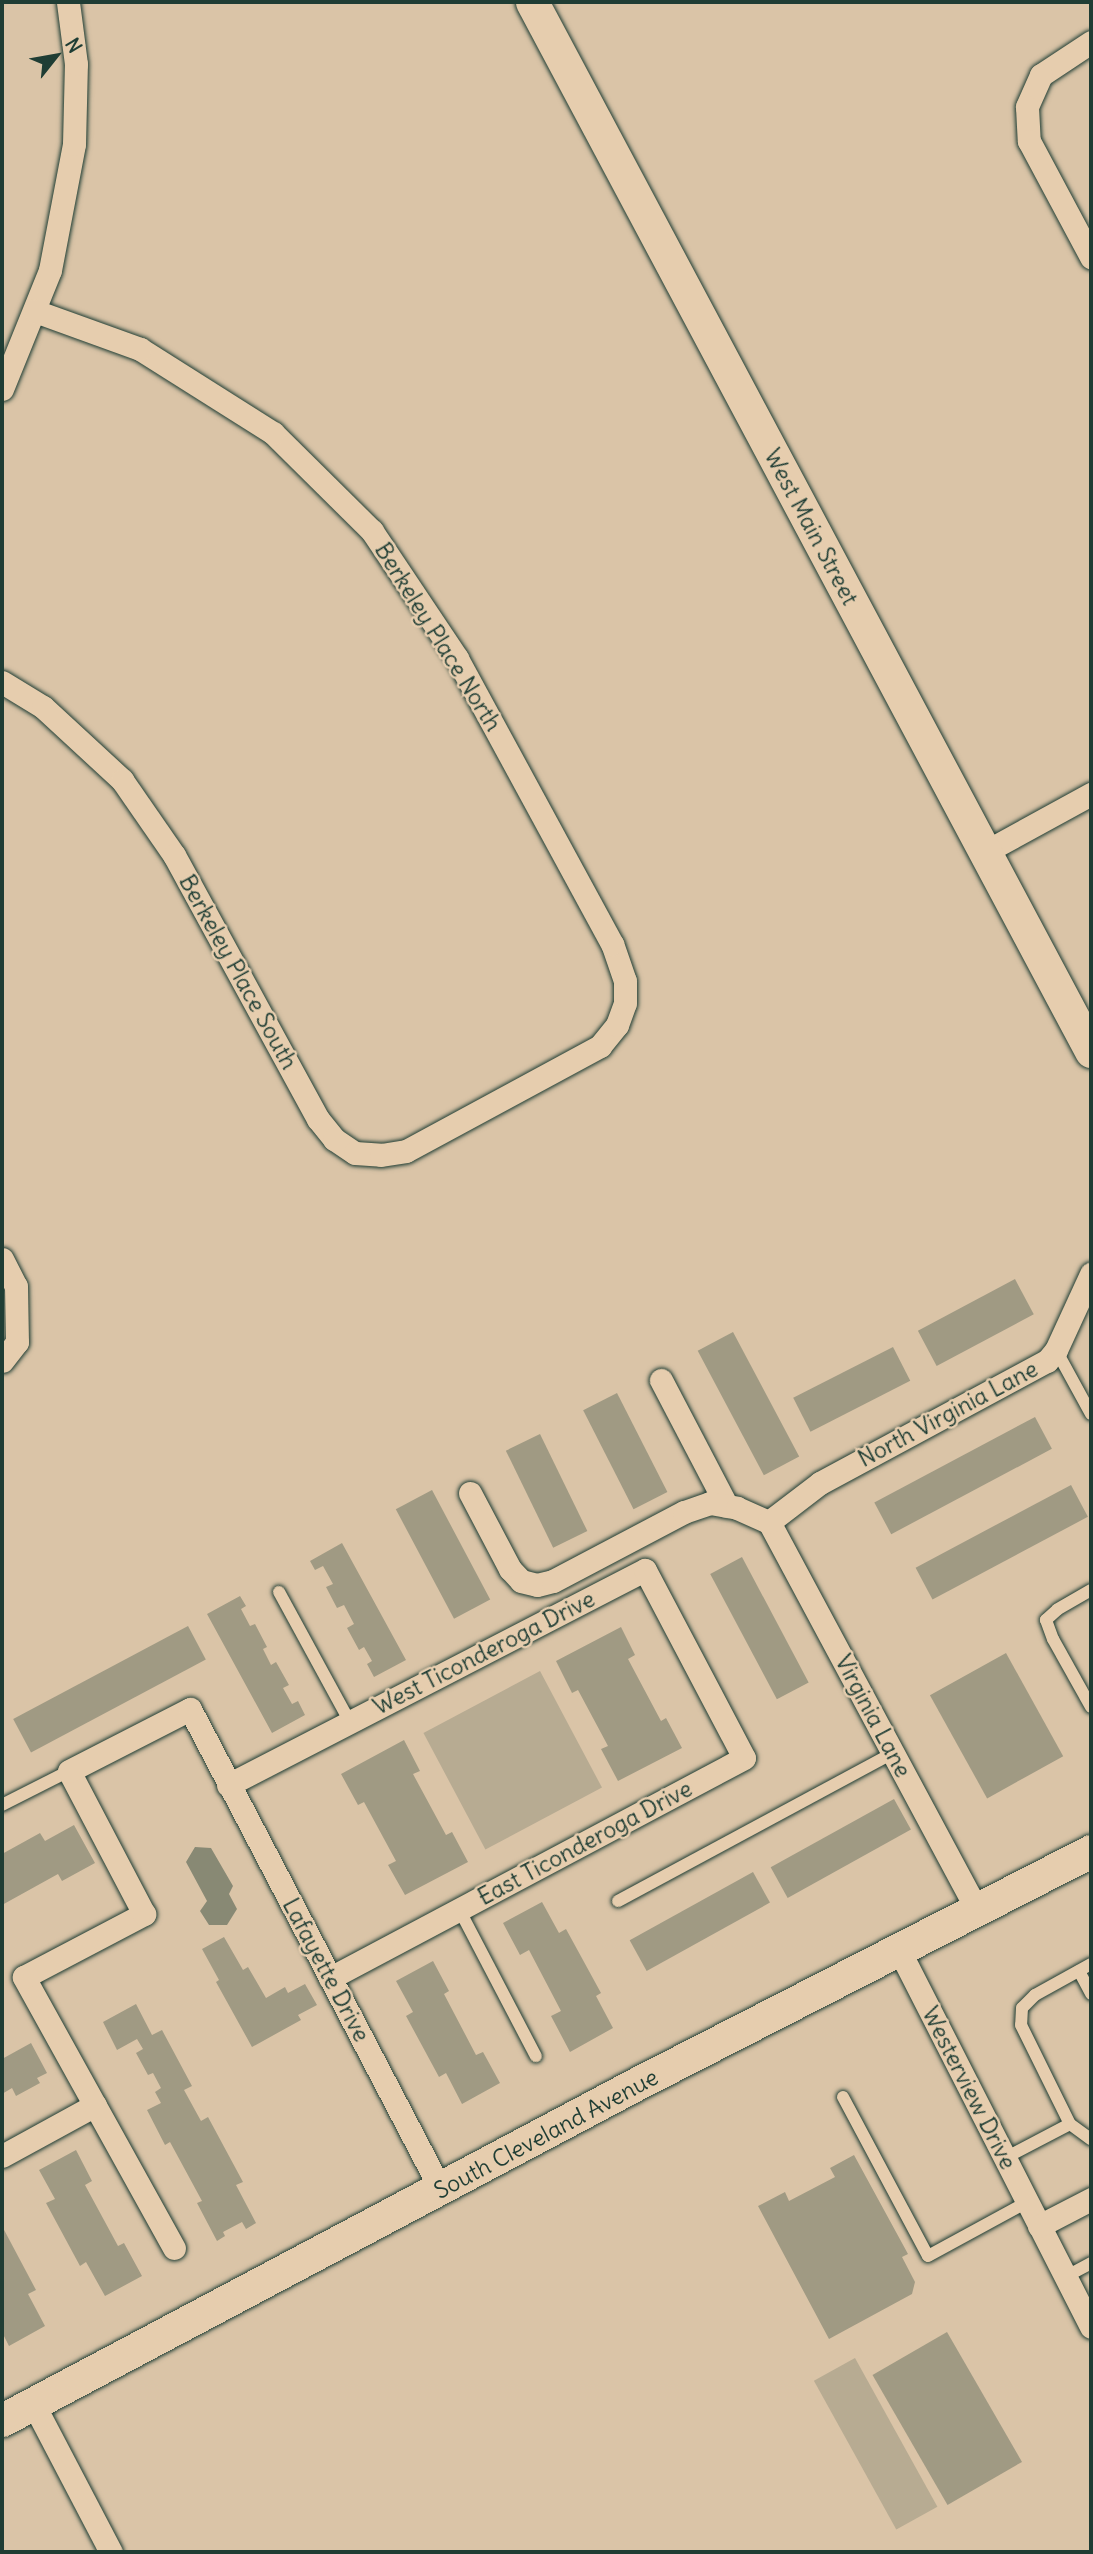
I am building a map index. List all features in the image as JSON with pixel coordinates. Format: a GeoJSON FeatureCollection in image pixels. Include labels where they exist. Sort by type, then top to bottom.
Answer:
{"type":"FeatureCollection","features":[{"type":"Feature","properties":{"kind":"main road","name":"West Main Street"},"geometry":{"type":"LineString","coordinates":[[532,2],[1091,1051]]}},
{"type":"Feature","properties":{"kind":"main road","name":"South Cleveland Avenue"},"geometry":{"type":"LineString","coordinates":[[2,2420],[441,2190],[636,2084],[1091,1851]]}},
{"type":"Feature","properties":{"kind":"street"},"geometry":{"type":"LineString","coordinates":[[2,389],[51,270],[74,144],[76,64],[68,2]]}},
{"type":"Feature","properties":{"kind":"street"},"geometry":{"type":"LineString","coordinates":[[1091,43],[1041,75],[1027,107],[1029,141],[1091,257]]}},
{"type":"Feature","properties":{"kind":"street","name":"Berkeley Place North"},"geometry":{"type":"LineString","coordinates":[[35,311],[141,349],[273,433],[372,531],[457,658],[612,944],[625,981],[625,1003],[617,1024],[600,1046],[503,1099]]}},
{"type":"Feature","properties":{"kind":"street","name":"Berkeley Place South"},"geometry":{"type":"LineString","coordinates":[[2,682],[43,707],[122,780],[174,855],[318,1119],[334,1139],[355,1153],[381,1156],[407,1151],[503,1099]]}},
{"type":"Feature","properties":{"kind":"street"},"geometry":{"type":"LineString","coordinates":[[985,852],[1091,794]]}},
{"type":"Feature","properties":{"kind":"street"},"geometry":{"type":"LineString","coordinates":[[2,1259],[16,1286],[17,1342],[2,1361]]}},
{"type":"Feature","properties":{"kind":"street","name":"North Virginia Lane"},"geometry":{"type":"LineString","coordinates":[[769,1522],[820,1483],[1047,1361],[1056,1350],[1091,1274]]}},
{"type":"Feature","properties":{"kind":"street"},"geometry":{"type":"LineString","coordinates":[[661,1380],[727,1506]]}},
{"type":"Feature","properties":{"kind":"street"},"geometry":{"type":"LineString","coordinates":[[470,1493],[510,1569],[522,1581],[537,1585],[553,1581],[684,1512],[710,1503],[727,1506],[769,1522]]}},
{"type":"Feature","properties":{"kind":"street","name":"Virginia Lane"},"geometry":{"type":"LineString","coordinates":[[769,1522],[977,1910]]}},
{"type":"Feature","properties":{"kind":"street","name":"West Ticonderoga Drive"},"geometry":{"type":"LineString","coordinates":[[229,1785],[645,1570],[694,1663]]}},
{"type":"Feature","properties":{"kind":"street","name":"East Ticonderoga Drive"},"geometry":{"type":"LineString","coordinates":[[330,1978],[744,1758],[694,1663]]}},
{"type":"Feature","properties":{"kind":"street","name":"Lafayette Drive"},"geometry":{"type":"LineString","coordinates":[[69,1771],[190,1709],[441,2190]]}},
{"type":"Feature","properties":{"kind":"street"},"geometry":{"type":"LineString","coordinates":[[69,1771],[144,1914],[24,1977],[174,2248]]}},
{"type":"Feature","properties":{"kind":"street","name":"Westerview Drive"},"geometry":{"type":"LineString","coordinates":[[899,1950],[1091,2327]]}},
{"type":"Feature","properties":{"kind":"street"},"geometry":{"type":"LineString","coordinates":[[2,2156],[95,2105]]}},
{"type":"Feature","properties":{"kind":"street"},"geometry":{"type":"LineString","coordinates":[[1039,2226],[1091,2199]]}},
{"type":"Feature","properties":{"kind":"street"},"geometry":{"type":"LineString","coordinates":[[33,2403],[111,2552]]}},
{"type":"Feature","properties":{"kind":"lane"},"geometry":{"type":"LineString","coordinates":[[1056,1350],[1091,1414]]}},
{"type":"Feature","properties":{"kind":"lane"},"geometry":{"type":"LineString","coordinates":[[1091,1590],[1057,1610],[1046,1620],[1053,1639],[1091,1707]]}},
{"type":"Feature","properties":{"kind":"lane"},"geometry":{"type":"LineString","coordinates":[[279,1592],[350,1722]]}},
{"type":"Feature","properties":{"kind":"lane"},"geometry":{"type":"LineString","coordinates":[[618,1901],[893,1753]]}},
{"type":"Feature","properties":{"kind":"lane"},"geometry":{"type":"LineString","coordinates":[[2,1805],[69,1771]]}},
{"type":"Feature","properties":{"kind":"lane"},"geometry":{"type":"LineString","coordinates":[[459,1909],[536,2056]]}},
{"type":"Feature","properties":{"kind":"lane"},"geometry":{"type":"LineString","coordinates":[[1090,2139],[1070,2124],[1021,2025],[1022,2008],[1035,1995],[1091,1964]]}},
{"type":"Feature","properties":{"kind":"lane"},"geometry":{"type":"LineString","coordinates":[[1079,1971],[1091,1994]]}},
{"type":"Feature","properties":{"kind":"lane"},"geometry":{"type":"LineString","coordinates":[[843,2097],[928,2256],[1027,2202]]}},
{"type":"Feature","properties":{"kind":"lane"},"geometry":{"type":"LineString","coordinates":[[1005,2158],[1070,2124]]}},
{"type":"Feature","properties":{"kind":"lane"},"geometry":{"type":"LineString","coordinates":[[1065,2277],[1091,2263]]}},
{"type":"Feature","properties":{"kind":"shaded area"},"geometry":{"type":"Polygon","coordinates":[[[540,1671],[602,1788],[485,1850],[423,1733],[540,1671]]]}},
{"type":"Feature","properties":{"kind":"shaded area"},"geometry":{"type":"Polygon","coordinates":[[[195,1847],[211,1848],[233,1886],[229,1894],[237,1909],[227,1925],[209,1925],[200,1911],[207,1901],[186,1862],[195,1847]]]}},
{"type":"Feature","properties":{"kind":"shaded area"},"geometry":{"type":"Polygon","coordinates":[[[855,2358],[937,2507],[896,2529],[814,2381],[855,2358]]]}},
{"type":"Feature","properties":{"kind":"building"},"geometry":{"type":"Polygon","coordinates":[[[1015,1279],[1034,1314],[937,1366],[918,1331],[1015,1279]]]}},
{"type":"Feature","properties":{"kind":"building"},"geometry":{"type":"Polygon","coordinates":[[[733,1332],[799,1456],[764,1475],[698,1351],[733,1332]]]}},
{"type":"Feature","properties":{"kind":"building"},"geometry":{"type":"Polygon","coordinates":[[[893,1347],[910,1381],[810,1432],[793,1398],[893,1347]]]}},
{"type":"Feature","properties":{"kind":"building"},"geometry":{"type":"Polygon","coordinates":[[[617,1393],[667,1492],[634,1509],[583,1410],[617,1393]]]}},
{"type":"Feature","properties":{"kind":"building"},"geometry":{"type":"Polygon","coordinates":[[[1035,1417],[1052,1449],[891,1534],[874,1502],[1035,1417]]]}},
{"type":"Feature","properties":{"kind":"building"},"geometry":{"type":"Polygon","coordinates":[[[540,1434],[587,1531],[553,1548],[506,1451],[540,1434]]]}},
{"type":"Feature","properties":{"kind":"building"},"geometry":{"type":"Polygon","coordinates":[[[1071,1485],[1088,1517],[933,1599],[916,1568],[1071,1485]]]}},
{"type":"Feature","properties":{"kind":"building"},"geometry":{"type":"Polygon","coordinates":[[[432,1490],[490,1599],[454,1619],[396,1509],[432,1490]]]}},
{"type":"Feature","properties":{"kind":"building"},"geometry":{"type":"Polygon","coordinates":[[[342,1543],[406,1660],[374,1677],[367,1664],[372,1661],[364,1647],[359,1650],[347,1628],[354,1624],[344,1605],[337,1608],[326,1587],[333,1584],[323,1566],[315,1570],[310,1561],[342,1543]]]}},
{"type":"Feature","properties":{"kind":"building"},"geometry":{"type":"Polygon","coordinates":[[[742,1557],[809,1682],[777,1699],[710,1574],[742,1557]]]}},
{"type":"Feature","properties":{"kind":"building"},"geometry":{"type":"Polygon","coordinates":[[[240,1596],[246,1606],[241,1609],[250,1626],[255,1624],[267,1647],[263,1649],[271,1665],[276,1662],[289,1685],[283,1688],[292,1704],[298,1701],[305,1715],[272,1733],[207,1614],[240,1596]]]}},
{"type":"Feature","properties":{"kind":"building"},"geometry":{"type":"Polygon","coordinates":[[[188,1626],[206,1660],[31,1753],[13,1719],[188,1626]]]}},
{"type":"Feature","properties":{"kind":"building"},"geometry":{"type":"Polygon","coordinates":[[[621,1627],[635,1655],[628,1659],[661,1721],[666,1718],[682,1748],[618,1781],[601,1749],[608,1746],[578,1690],[572,1693],[556,1661],[621,1627]]]}},
{"type":"Feature","properties":{"kind":"building"},"geometry":{"type":"Polygon","coordinates":[[[1006,1653],[1063,1756],[987,1798],[930,1695],[1006,1653]]]}},
{"type":"Feature","properties":{"kind":"building"},"geometry":{"type":"Polygon","coordinates":[[[404,1740],[420,1771],[413,1774],[446,1835],[452,1832],[468,1862],[405,1895],[388,1865],[396,1861],[364,1802],[358,1805],[341,1774],[404,1740]]]}},
{"type":"Feature","properties":{"kind":"building"},"geometry":{"type":"Polygon","coordinates":[[[894,1799],[911,1830],[788,1898],[771,1867],[894,1799]]]}},
{"type":"Feature","properties":{"kind":"building"},"geometry":{"type":"Polygon","coordinates":[[[74,1825],[95,1863],[62,1881],[58,1874],[2,1905],[2,1854],[40,1833],[45,1841],[74,1825]]]}},
{"type":"Feature","properties":{"kind":"building"},"geometry":{"type":"Polygon","coordinates":[[[753,1872],[770,1903],[647,1971],[630,1940],[753,1872]]]}},
{"type":"Feature","properties":{"kind":"building"},"geometry":{"type":"Polygon","coordinates":[[[542,1902],[559,1933],[566,1929],[601,1993],[596,1996],[613,2028],[570,2052],[551,2016],[561,2011],[529,1950],[520,1955],[503,1923],[542,1902]]]}},
{"type":"Feature","properties":{"kind":"building"},"geometry":{"type":"Polygon","coordinates":[[[224,1937],[243,1970],[248,1967],[266,1998],[285,1987],[288,1993],[305,1984],[317,2005],[298,2015],[301,2020],[252,2047],[216,1982],[219,1980],[202,1949],[224,1937]]]}},
{"type":"Feature","properties":{"kind":"building"},"geometry":{"type":"Polygon","coordinates":[[[433,1961],[449,1991],[444,1994],[476,2055],[483,2052],[500,2083],[462,2104],[446,2073],[439,2077],[406,2016],[413,2012],[396,1981],[433,1961]]]}},
{"type":"Feature","properties":{"kind":"building"},"geometry":{"type":"Polygon","coordinates":[[[136,2004],[152,2035],[162,2030],[192,2086],[184,2090],[201,2121],[208,2117],[243,2182],[236,2185],[256,2223],[246,2229],[242,2222],[223,2232],[225,2236],[217,2241],[197,2203],[202,2201],[170,2142],[165,2145],[147,2110],[161,2103],[155,2092],[161,2088],[153,2073],[148,2075],[136,2053],[143,2049],[137,2039],[117,2050],[103,2022],[136,2004]]]}},
{"type":"Feature","properties":{"kind":"building"},"geometry":{"type":"Polygon","coordinates":[[[31,2043],[47,2073],[37,2078],[40,2083],[16,2096],[12,2088],[2,2094],[2,2059],[31,2043]]]}},
{"type":"Feature","properties":{"kind":"building"},"geometry":{"type":"Polygon","coordinates":[[[76,2150],[92,2181],[85,2185],[118,2246],[124,2243],[142,2276],[105,2296],[86,2262],[80,2266],[46,2203],[55,2199],[39,2170],[76,2150]]]}},
{"type":"Feature","properties":{"kind":"building"},"geometry":{"type":"Polygon","coordinates":[[[854,2155],[908,2254],[902,2257],[915,2282],[912,2294],[829,2339],[758,2206],[785,2192],[789,2201],[835,2177],[830,2168],[854,2155]]]}},
{"type":"Feature","properties":{"kind":"building"},"geometry":{"type":"Polygon","coordinates":[[[2,2226],[36,2290],[28,2294],[45,2326],[9,2346],[2,2332],[2,2226]]]}},
{"type":"Feature","properties":{"kind":"building"},"geometry":{"type":"Polygon","coordinates":[[[947,2332],[1022,2462],[948,2505],[873,2375],[947,2332]]]}}]}
